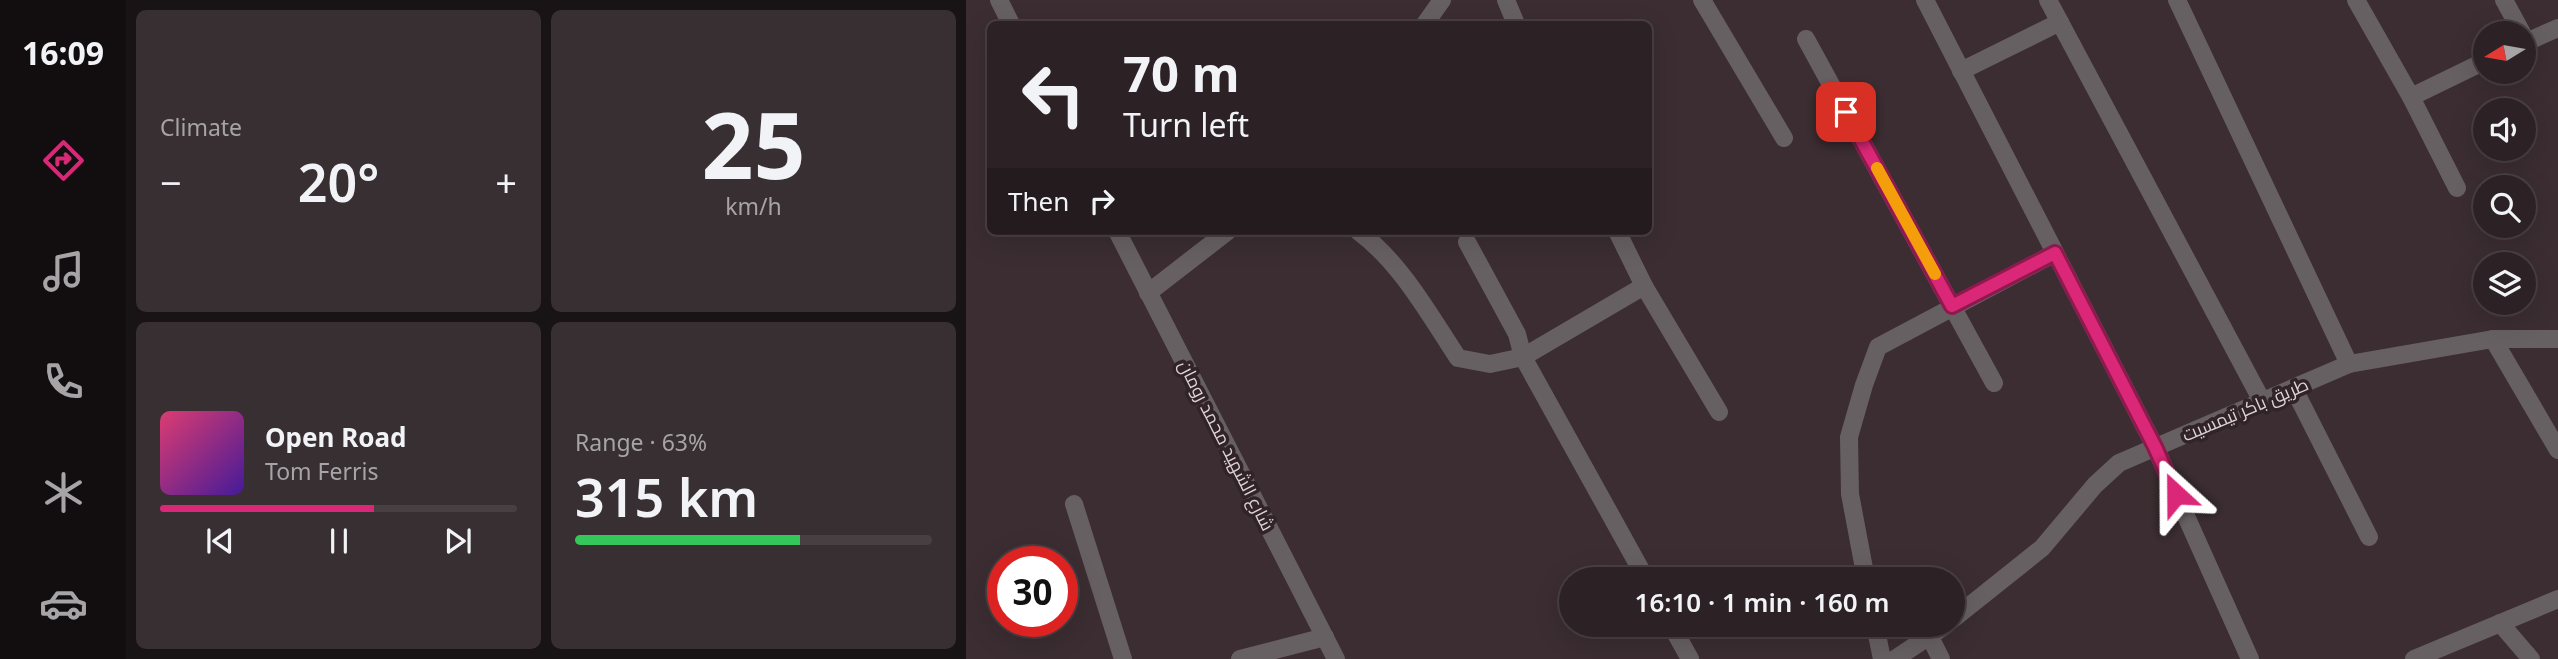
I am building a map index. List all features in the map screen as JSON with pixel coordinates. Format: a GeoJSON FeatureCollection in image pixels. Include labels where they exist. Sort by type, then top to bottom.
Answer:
{"type":"FeatureCollection","features":[{"type":"Feature","properties":{"kind":"street"},"geometry":{"type":"LineString","coordinates":[[999,0],[1010,21]]}},
{"type":"Feature","properties":{"kind":"street"},"geometry":{"type":"LineString","coordinates":[[1428,21],[1442,0]]}},
{"type":"Feature","properties":{"kind":"street"},"geometry":{"type":"LineString","coordinates":[[1506,0],[1515,21]]}},
{"type":"Feature","properties":{"kind":"street"},"geometry":{"type":"LineString","coordinates":[[1702,0],[1784,138]]}},
{"type":"Feature","properties":{"kind":"street"},"geometry":{"type":"LineString","coordinates":[[1925,0],[2155,447],[2250,659]]}},
{"type":"Feature","properties":{"kind":"street"},"geometry":{"type":"LineString","coordinates":[[2048,0],[2262,401]]}},
{"type":"Feature","properties":{"kind":"street"},"geometry":{"type":"LineString","coordinates":[[2177,0],[2349,363]]}},
{"type":"Feature","properties":{"kind":"street"},"geometry":{"type":"LineString","coordinates":[[2356,0],[2411,97],[2457,188]]}},
{"type":"Feature","properties":{"kind":"street"},"geometry":{"type":"LineString","coordinates":[[2504,0],[2515,21]]}},
{"type":"Feature","properties":{"kind":"street"},"geometry":{"type":"LineString","coordinates":[[1961,71],[2060,22]]}},
{"type":"Feature","properties":{"kind":"street"},"geometry":{"type":"LineString","coordinates":[[2536,34],[2558,28]]}},
{"type":"Feature","properties":{"kind":"street"},"geometry":{"type":"LineString","coordinates":[[1806,39],[1994,383]]}},
{"type":"Feature","properties":{"kind":"street"},"geometry":{"type":"LineString","coordinates":[[2411,97],[2473,67]]}},
{"type":"Feature","properties":{"kind":"street","name":"شارع الشهيد محمد رومان"},"geometry":{"type":"LineString","coordinates":[[1119,235],[1336,659]]}},
{"type":"Feature","properties":{"kind":"street"},"geometry":{"type":"LineString","coordinates":[[1149,293],[1223,235]]}},
{"type":"Feature","properties":{"kind":"street"},"geometry":{"type":"LineString","coordinates":[[1363,235],[1413,290],[1458,358],[1490,364],[1524,357],[1644,286]]}},
{"type":"Feature","properties":{"kind":"street"},"geometry":{"type":"LineString","coordinates":[[1619,235],[1644,286],[1719,412]]}},
{"type":"Feature","properties":{"kind":"street"},"geometry":{"type":"LineString","coordinates":[[1467,242],[1517,334],[1524,357],[1639,567]]}},
{"type":"Feature","properties":{"kind":"street"},"geometry":{"type":"LineString","coordinates":[[1864,567],[1850,494],[1849,437],[1878,347],[2055,253]]}},
{"type":"Feature","properties":{"kind":"street"},"geometry":{"type":"LineString","coordinates":[[2493,339],[2558,450]]}},
{"type":"Feature","properties":{"kind":"street","name":"طريق باكر تيمسيت"},"geometry":{"type":"LineString","coordinates":[[1965,609],[2042,548],[2095,485],[2119,463],[2349,363],[2493,339],[2558,339]]}},
{"type":"Feature","properties":{"kind":"street"},"geometry":{"type":"LineString","coordinates":[[2294,389],[2369,537]]}},
{"type":"Feature","properties":{"kind":"street"},"geometry":{"type":"LineString","coordinates":[[1074,504],[1123,659]]}},
{"type":"Feature","properties":{"kind":"street"},"geometry":{"type":"LineString","coordinates":[[2414,659],[2558,599]]}},
{"type":"Feature","properties":{"kind":"street"},"geometry":{"type":"LineString","coordinates":[[2500,623],[2531,659]]}},
{"type":"Feature","properties":{"kind":"street"},"geometry":{"type":"LineString","coordinates":[[1240,659],[1325,637]]}},
{"type":"Feature","properties":{"kind":"street"},"geometry":{"type":"LineString","coordinates":[[1678,637],[1690,659]]}},
{"type":"Feature","properties":{"kind":"street"},"geometry":{"type":"LineString","coordinates":[[1877,637],[1882,659]]}},
{"type":"Feature","properties":{"kind":"street"},"geometry":{"type":"LineString","coordinates":[[1895,659],[1930,637],[1941,659]]}},
{"type":"Feature","properties":{"kind":"slow traffic"},"geometry":{"type":"LineString","coordinates":[[1877,168],[1935,274]]}},
{"type":"Feature","properties":{"kind":"route"},"geometry":{"type":"LineString","coordinates":[[1846,112],[1952,306],[2055,253],[2155,447],[2176,494]]}}]}
